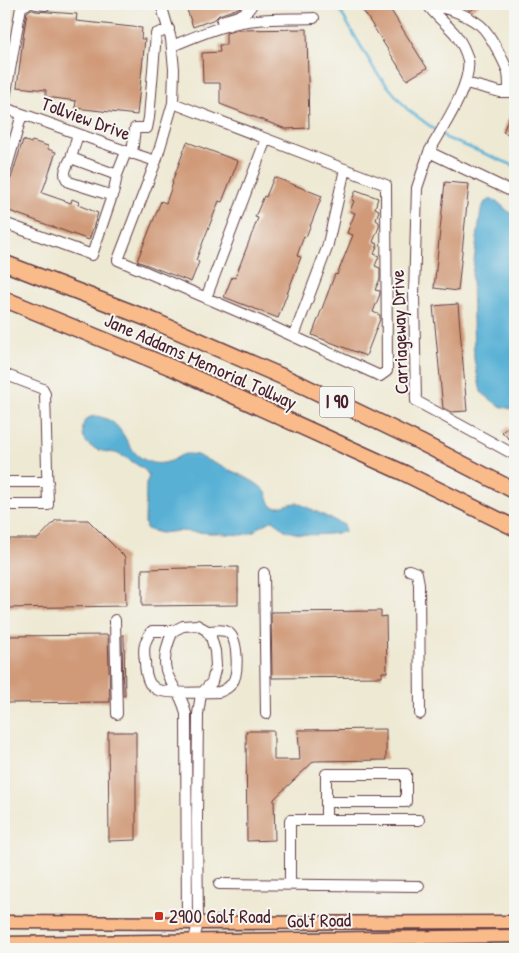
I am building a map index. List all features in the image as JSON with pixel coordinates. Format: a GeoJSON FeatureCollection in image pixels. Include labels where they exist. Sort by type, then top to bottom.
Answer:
{"type":"FeatureCollection","features":[{"type":"Feature","properties":{"kind":"highway","name":"Jane Addams Memorial Tollway"},"geometry":{"type":"LineString","coordinates":[[4,263],[154,321],[304,386],[420,442],[515,491]]}},
{"type":"Feature","properties":{"kind":"highway","name":"Jane Addams Memorial Tollway"},"geometry":{"type":"LineString","coordinates":[[4,299],[175,369],[404,473],[515,528]]}},
{"type":"Feature","properties":{"kind":"main road","name":"Golf Road"},"geometry":{"type":"LineString","coordinates":[[4,922],[515,922]]}},
{"type":"Feature","properties":{"kind":"main road","name":"Golf Road"},"geometry":{"type":"LineString","coordinates":[[4,943],[515,936]]}},
{"type":"Feature","properties":{"kind":"street"},"geometry":{"type":"LineString","coordinates":[[4,104],[21,7],[27,4]]}},
{"type":"Feature","properties":{"kind":"street"},"geometry":{"type":"LineString","coordinates":[[161,4],[171,38],[174,68],[173,103],[156,160],[118,260],[294,336],[380,376],[387,371],[386,185],[173,103]]}},
{"type":"Feature","properties":{"kind":"street"},"geometry":{"type":"LineString","coordinates":[[171,38],[246,12],[251,8],[252,4]]}},
{"type":"Feature","properties":{"kind":"street"},"geometry":{"type":"LineString","coordinates":[[428,5],[463,14],[482,26],[498,49],[507,71],[512,92],[500,92],[466,84]]}},
{"type":"Feature","properties":{"kind":"street","name":"Carriageway Drive"},"geometry":{"type":"LineString","coordinates":[[428,5],[432,12],[456,35],[468,60],[468,70],[466,84],[429,152],[418,188],[414,294],[416,401],[515,455]]}},
{"type":"Feature","properties":{"kind":"street"},"geometry":{"type":"LineString","coordinates":[[4,224],[92,255],[113,196],[117,175],[129,153],[135,128],[147,128],[156,34],[171,38],[188,39],[231,24],[248,21],[314,18]]}},
{"type":"Feature","properties":{"kind":"street","name":"Tollview Drive"},"geometry":{"type":"LineString","coordinates":[[4,108],[129,153],[156,160]]}},
{"type":"Feature","properties":{"kind":"street"},"geometry":{"type":"LineString","coordinates":[[4,176],[22,114]]}},
{"type":"Feature","properties":{"kind":"street"},"geometry":{"type":"LineString","coordinates":[[78,134],[65,172],[66,178],[69,182],[113,196]]}},
{"type":"Feature","properties":{"kind":"street"},"geometry":{"type":"LineString","coordinates":[[206,298],[266,139]]}},
{"type":"Feature","properties":{"kind":"street"},"geometry":{"type":"LineString","coordinates":[[429,152],[515,193]]}},
{"type":"Feature","properties":{"kind":"street"},"geometry":{"type":"LineString","coordinates":[[71,158],[117,175]]}},
{"type":"Feature","properties":{"kind":"street"},"geometry":{"type":"LineString","coordinates":[[294,336],[328,248],[345,169]]}},
{"type":"Feature","properties":{"kind":"street"},"geometry":{"type":"LineString","coordinates":[[4,374],[43,389],[45,394],[48,482],[48,505],[4,506]]}},
{"type":"Feature","properties":{"kind":"street"},"geometry":{"type":"LineString","coordinates":[[4,482],[48,482]]}},
{"type":"Feature","properties":{"kind":"street"},"geometry":{"type":"LineString","coordinates":[[409,570],[416,573],[420,584],[420,714]]}},
{"type":"Feature","properties":{"kind":"street"},"geometry":{"type":"LineString","coordinates":[[264,573],[266,714]]}},
{"type":"Feature","properties":{"kind":"street"},"geometry":{"type":"LineString","coordinates":[[115,620],[117,714]]}},
{"type":"Feature","properties":{"kind":"street"},"geometry":{"type":"LineString","coordinates":[[193,923],[197,820],[198,714],[201,694],[202,692],[212,682],[216,666],[215,651],[211,636],[197,625],[183,626],[173,631],[152,631],[146,638],[144,653],[146,672],[150,684],[155,689],[177,692],[202,692],[219,692],[226,690],[233,682],[236,671],[236,646],[231,634],[225,631],[207,631]]}},
{"type":"Feature","properties":{"kind":"street"},"geometry":{"type":"LineString","coordinates":[[173,631],[166,654],[166,669],[181,699],[186,714],[194,940]]}},
{"type":"Feature","properties":{"kind":"street"},"geometry":{"type":"LineString","coordinates":[[326,802],[406,802],[406,774],[326,774],[326,802],[326,820]]}},
{"type":"Feature","properties":{"kind":"street"},"geometry":{"type":"LineString","coordinates":[[290,884],[290,820],[419,820]]}},
{"type":"Feature","properties":{"kind":"street"},"geometry":{"type":"LineString","coordinates":[[219,884],[419,886]]}},
{"type":"Feature","properties":{"kind":"green space"},"geometry":{"type":"Polygon","coordinates":[[[511,936],[515,949],[251,949],[254,939],[511,936]]]}},
{"type":"Feature","properties":{"kind":"green space"},"geometry":{"type":"Polygon","coordinates":[[[254,939],[251,949],[147,949],[145,941],[254,939]]]}},
{"type":"Feature","properties":{"kind":"water"},"geometry":{"type":"Polygon","coordinates":[[[492,199],[515,216],[515,410],[499,406],[481,392],[474,359],[472,276],[481,210],[485,202],[492,199]]]}},
{"type":"Feature","properties":{"kind":"water"},"geometry":{"type":"Polygon","coordinates":[[[96,416],[114,423],[120,429],[132,449],[148,462],[161,463],[171,461],[185,454],[197,455],[257,484],[266,492],[273,507],[298,503],[344,525],[345,532],[322,535],[299,534],[281,528],[273,520],[257,528],[254,532],[242,535],[178,531],[161,533],[149,530],[146,528],[145,523],[146,484],[149,476],[145,470],[125,457],[97,449],[86,442],[83,433],[84,422],[96,416]]]}},
{"type":"Feature","properties":{"kind":"building"},"geometry":{"type":"Polygon","coordinates":[[[185,4],[240,4],[241,7],[193,27],[185,4]]]}},
{"type":"Feature","properties":{"kind":"building"},"geometry":{"type":"Polygon","coordinates":[[[359,4],[387,4],[427,68],[407,80],[359,4]]]}},
{"type":"Feature","properties":{"kind":"building"},"geometry":{"type":"Polygon","coordinates":[[[464,4],[480,4],[470,11],[464,4]]]}},
{"type":"Feature","properties":{"kind":"building"},"geometry":{"type":"Polygon","coordinates":[[[31,9],[35,11],[77,14],[76,21],[142,28],[141,39],[145,39],[137,115],[75,108],[76,101],[46,97],[46,90],[17,87],[27,12],[31,9]]]}},
{"type":"Feature","properties":{"kind":"building"},"geometry":{"type":"Polygon","coordinates":[[[307,29],[309,128],[286,129],[220,104],[220,83],[203,83],[202,53],[220,52],[219,45],[226,45],[226,33],[238,30],[307,29]]]}},
{"type":"Feature","properties":{"kind":"building"},"geometry":{"type":"Polygon","coordinates":[[[515,102],[515,137],[503,132],[515,102]]]}},
{"type":"Feature","properties":{"kind":"building"},"geometry":{"type":"Polygon","coordinates":[[[23,140],[48,146],[48,149],[56,152],[42,193],[71,203],[72,199],[79,202],[78,205],[98,213],[89,240],[4,209],[4,193],[7,183],[11,179],[23,140]]]}},
{"type":"Feature","properties":{"kind":"building"},"geometry":{"type":"Polygon","coordinates":[[[187,142],[238,161],[222,202],[219,201],[196,260],[199,262],[191,282],[137,261],[161,201],[166,203],[187,142]]]}},
{"type":"Feature","properties":{"kind":"building"},"geometry":{"type":"Polygon","coordinates":[[[274,177],[322,196],[306,237],[304,236],[297,256],[301,257],[278,318],[224,297],[232,277],[235,278],[258,218],[255,217],[274,177]]]}},
{"type":"Feature","properties":{"kind":"building"},"geometry":{"type":"Polygon","coordinates":[[[445,182],[469,184],[458,291],[434,288],[445,182]]]}},
{"type":"Feature","properties":{"kind":"building"},"geometry":{"type":"Polygon","coordinates":[[[356,190],[378,198],[375,208],[379,210],[376,220],[379,222],[379,227],[373,242],[378,244],[374,254],[379,256],[375,266],[380,268],[380,279],[375,290],[380,291],[380,294],[373,312],[380,315],[380,319],[366,356],[312,335],[335,274],[337,275],[353,235],[347,233],[355,213],[350,211],[356,190]]]}},
{"type":"Feature","properties":{"kind":"building"},"geometry":{"type":"Polygon","coordinates":[[[458,304],[467,411],[451,412],[443,408],[433,306],[458,304]]]}},
{"type":"Feature","properties":{"kind":"building"},"geometry":{"type":"Polygon","coordinates":[[[508,427],[515,434],[515,442],[502,432],[508,427]]]}},
{"type":"Feature","properties":{"kind":"building"},"geometry":{"type":"Polygon","coordinates":[[[56,520],[88,520],[125,557],[126,606],[4,608],[4,539],[38,539],[56,520]]]}},
{"type":"Feature","properties":{"kind":"building"},"geometry":{"type":"Polygon","coordinates":[[[238,567],[238,605],[142,606],[142,569],[238,567]]]}},
{"type":"Feature","properties":{"kind":"building"},"geometry":{"type":"Polygon","coordinates":[[[381,611],[381,617],[386,616],[387,672],[382,672],[382,677],[272,678],[271,612],[381,611]]]}},
{"type":"Feature","properties":{"kind":"building"},"geometry":{"type":"Polygon","coordinates":[[[108,635],[110,702],[4,703],[4,642],[6,642],[6,636],[108,635]]]}},
{"type":"Feature","properties":{"kind":"building"},"geometry":{"type":"Polygon","coordinates":[[[122,635],[124,635],[125,696],[123,696],[122,635]]]}},
{"type":"Feature","properties":{"kind":"building"},"geometry":{"type":"Polygon","coordinates":[[[386,729],[386,760],[314,761],[274,799],[275,840],[247,841],[246,731],[274,731],[274,760],[300,760],[298,730],[386,729]]]}},
{"type":"Feature","properties":{"kind":"building"},"geometry":{"type":"Polygon","coordinates":[[[108,732],[136,732],[136,840],[109,841],[108,732]]]}},
{"type":"Feature","properties":{"kind":"waterway"},"geometry":{"type":"LineString","coordinates":[[336,4],[376,72],[407,109],[438,132]]}},
{"type":"Feature","properties":{"kind":"waterway"},"geometry":{"type":"LineString","coordinates":[[443,135],[446,138],[515,166]]}},
{"type":"Feature","properties":{"kind":"place","name":"2900 Golf Road"},"geometry":{"type":"Point","coordinates":[159,916]}}]}
